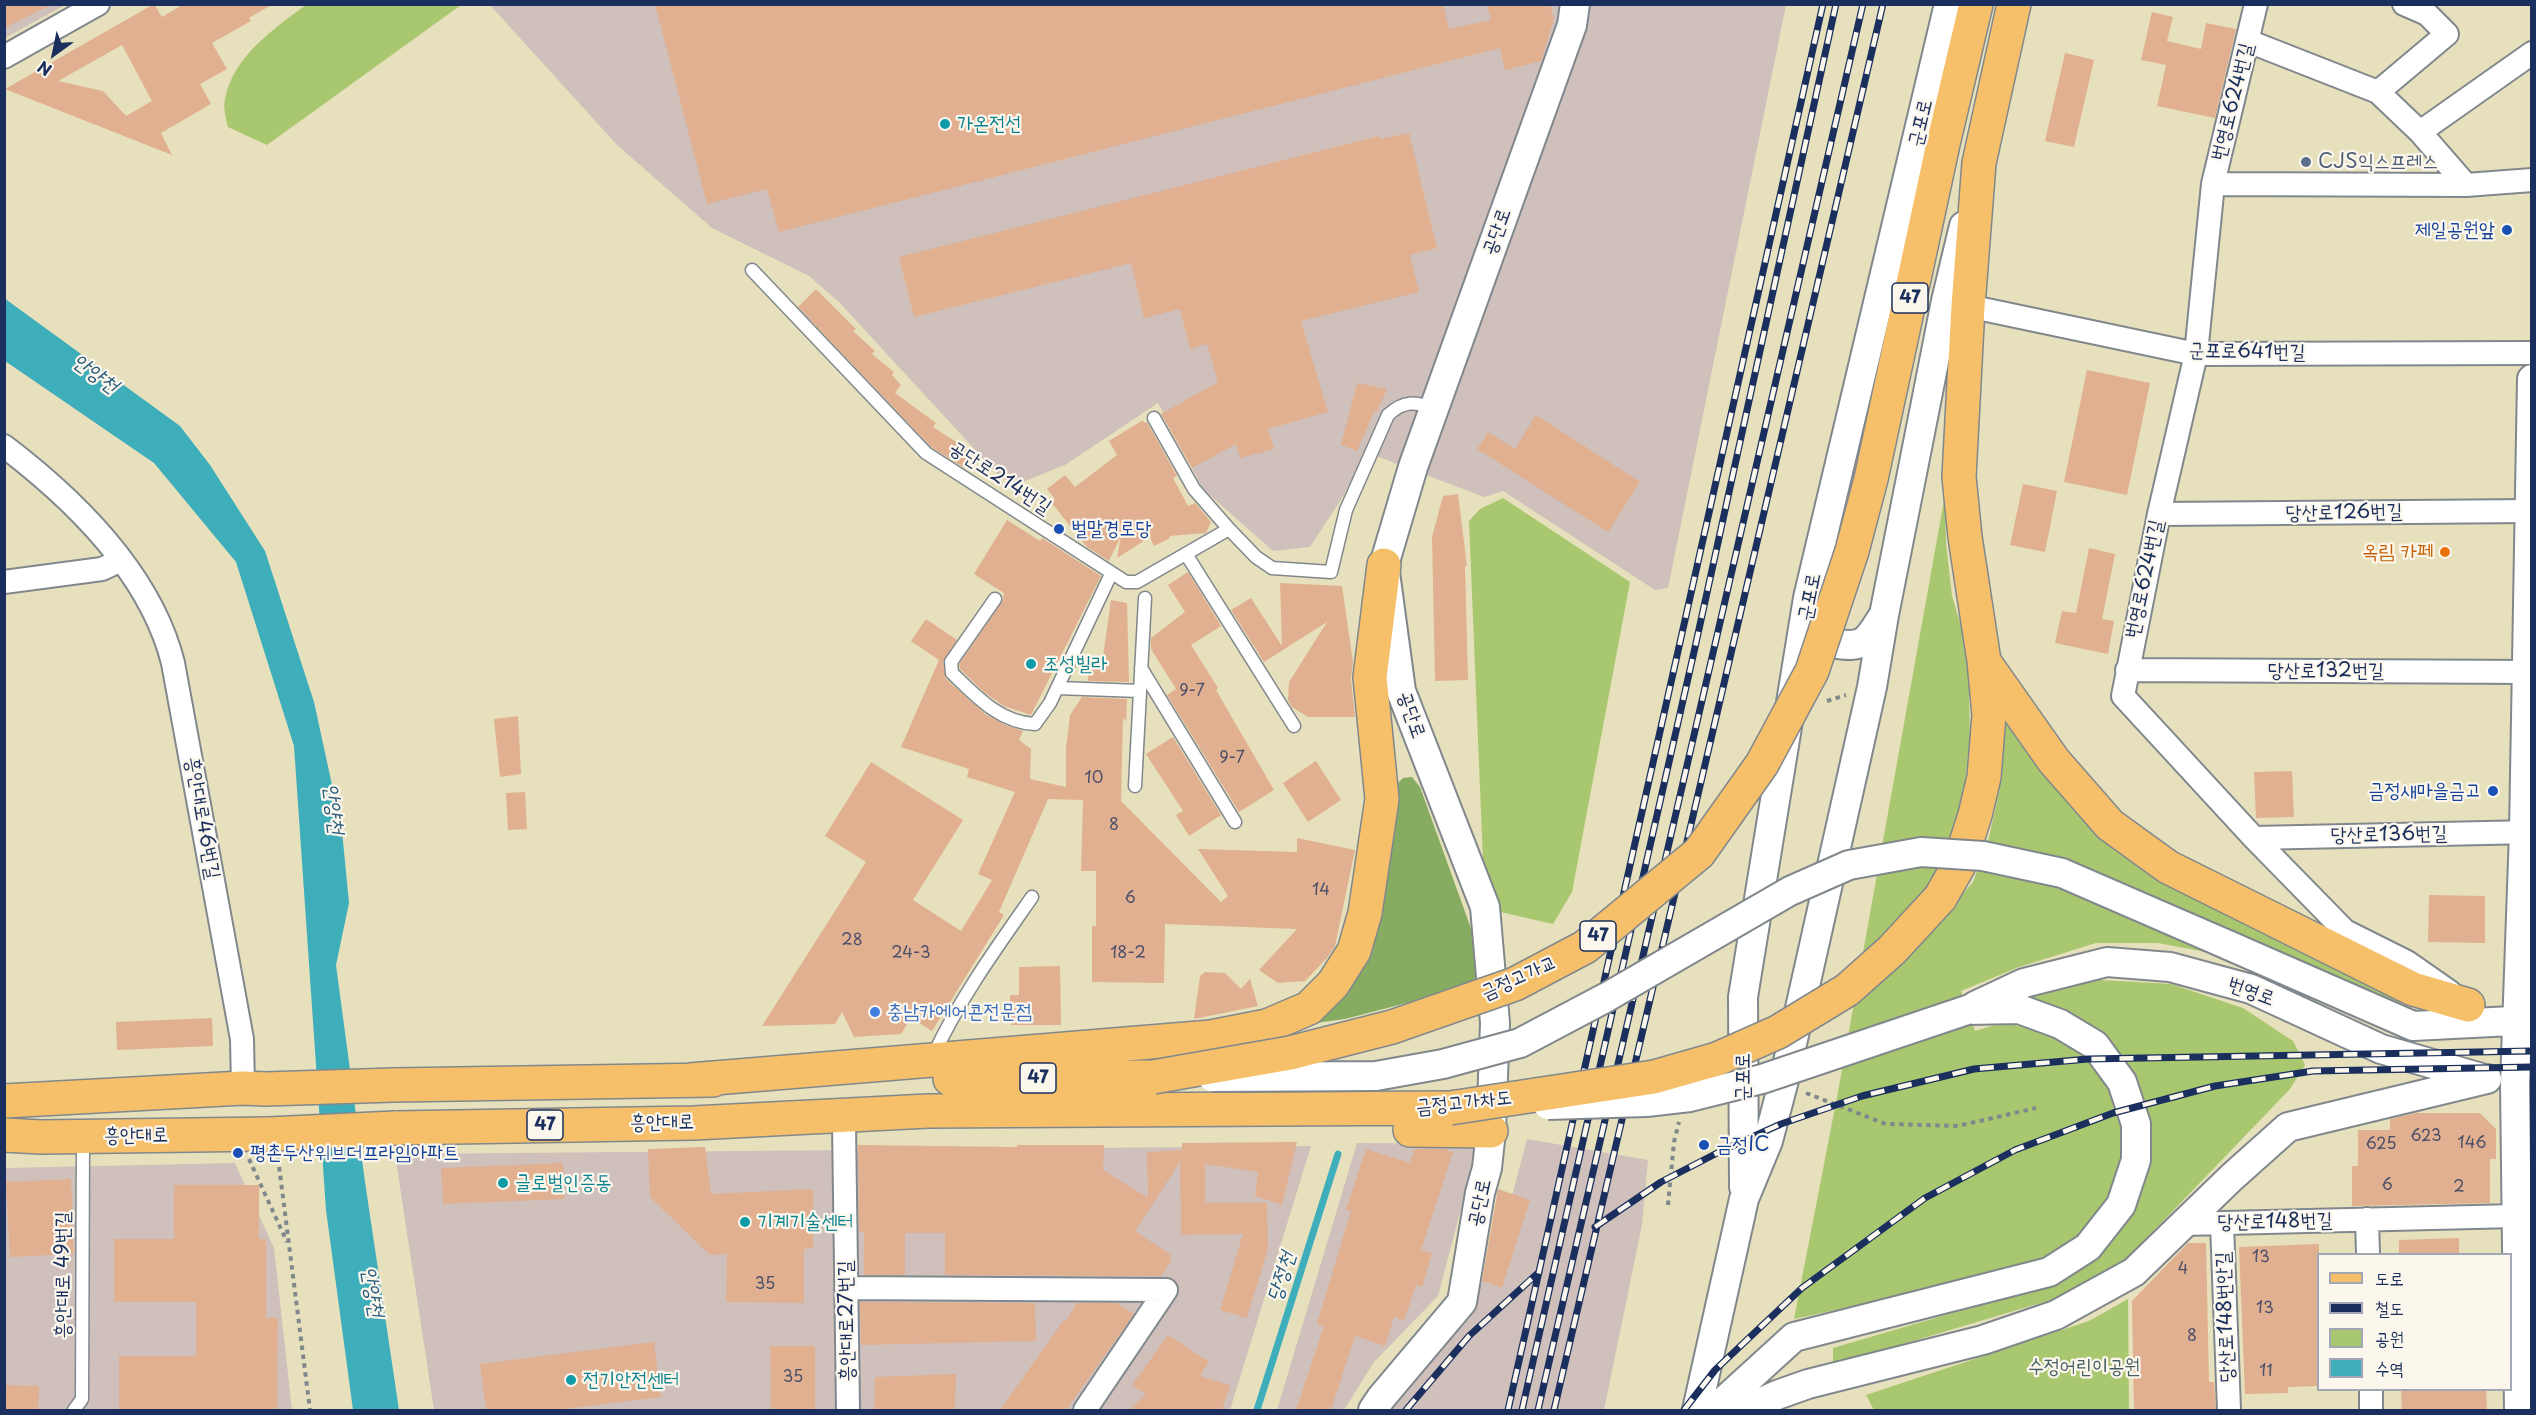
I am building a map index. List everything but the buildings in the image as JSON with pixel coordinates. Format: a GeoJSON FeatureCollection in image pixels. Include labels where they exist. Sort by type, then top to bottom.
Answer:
{"type":"FeatureCollection","features":[{"type":"Feature","properties":{"kind":"main road","name":"군포로"},"geometry":{"type":"LineString","coordinates":[[1852,551],[1871,479],[1943,144],[1976,4]]}},
{"type":"Feature","properties":{"kind":"main road","name":"군포로"},"geometry":{"type":"LineString","coordinates":[[1940,898],[1959,865],[1984,777],[1989,715],[1959,477],[1968,306],[1979,163],[2014,4]]}},
{"type":"Feature","properties":{"kind":"main road","name":"금정고가교"},"geometry":{"type":"LineString","coordinates":[[1153,1077],[1290,1053],[1392,1027],[1515,984],[1585,947],[1699,853],[1762,764],[1812,671],[1852,551]]}},
{"type":"Feature","properties":{"kind":"main road"},"geometry":{"type":"LineString","coordinates":[[928,1070],[1211,1037],[1268,1026],[1309,1008],[1333,984],[1354,951],[1365,913],[1382,799],[1370,677],[1384,565]]}},
{"type":"Feature","properties":{"kind":"main road"},"geometry":{"type":"LineString","coordinates":[[1984,661],[2054,761],[2109,825],[2158,860],[2179,873],[2413,989],[2468,1005]]}},
{"type":"Feature","properties":{"kind":"main road","name":"금정고가차도"},"geometry":{"type":"LineString","coordinates":[[928,1112],[1450,1108],[1654,1077],[1717,1059],[1778,1032],[1847,990],[1892,950],[1940,898]]}},
{"type":"Feature","properties":{"kind":"main road","name":"47"},"geometry":{"type":"LineString","coordinates":[[14,1098],[393,1085],[690,1080],[928,1070],[1153,1077]]}},
{"type":"Feature","properties":{"kind":"main road","name":"흥안대로"},"geometry":{"type":"LineString","coordinates":[[4,1136],[252,1134],[395,1128],[694,1123],[928,1112]]}},
{"type":"Feature","properties":{"kind":"main road"},"geometry":{"type":"LineString","coordinates":[[694,1123],[1491,1131]]}},
{"type":"Feature","properties":{"kind":"street"},"geometry":{"type":"LineString","coordinates":[[4,57],[98,4]]}},
{"type":"Feature","properties":{"kind":"street","name":"공단로"},"geometry":{"type":"LineString","coordinates":[[1373,1410],[1462,1302],[1480,1193],[1487,1168],[1491,1131],[1495,1023],[1485,907],[1401,691],[1384,565],[1413,467],[1572,25],[1575,4]]}},
{"type":"Feature","properties":{"kind":"street","name":"군포로"},"geometry":{"type":"LineString","coordinates":[[1744,1199],[1743,997],[1808,598],[1949,4]]}},
{"type":"Feature","properties":{"kind":"street","name":"번영로624번길"},"geometry":{"type":"LineString","coordinates":[[2256,4],[2213,184],[2196,354],[2159,514],[2123,696],[2254,838],[2345,931],[2407,962],[2468,1005]]}},
{"type":"Feature","properties":{"kind":"street"},"geometry":{"type":"LineString","coordinates":[[2378,92],[2447,34],[2427,14],[2404,4]]}},
{"type":"Feature","properties":{"kind":"street"},"geometry":{"type":"LineString","coordinates":[[2248,41],[2378,92],[2420,132],[2466,185]]}},
{"type":"Feature","properties":{"kind":"street"},"geometry":{"type":"LineString","coordinates":[[2420,132],[2532,53]]}},
{"type":"Feature","properties":{"kind":"street","name":"군포로"},"geometry":{"type":"LineString","coordinates":[[1697,1410],[1744,1199],[1768,1141],[1783,1084],[1872,687],[1946,301],[1979,163]]}},
{"type":"Feature","properties":{"kind":"street"},"geometry":{"type":"LineString","coordinates":[[2213,184],[2466,185],[2532,180]]}},
{"type":"Feature","properties":{"kind":"street","name":"군포로641번길"},"geometry":{"type":"LineString","coordinates":[[1968,306],[2196,354],[2532,353]]}},
{"type":"Feature","properties":{"kind":"street"},"geometry":{"type":"LineString","coordinates":[[2519,1410],[2525,1289],[2516,1216],[2525,1020],[2532,379]]}},
{"type":"Feature","properties":{"kind":"street","name":"흥안대로46번길"},"geometry":{"type":"LineString","coordinates":[[4,446],[43,475],[99,532],[156,614],[166,634],[242,1039],[254,1089]]}},
{"type":"Feature","properties":{"kind":"street","name":"당산로126번길"},"geometry":{"type":"LineString","coordinates":[[2159,514],[2531,511]]}},
{"type":"Feature","properties":{"kind":"street"},"geometry":{"type":"LineString","coordinates":[[4,582],[102,569],[121,561]]}},
{"type":"Feature","properties":{"kind":"street"},"geometry":{"type":"LineString","coordinates":[[1808,598],[1816,624],[1832,643],[1852,646],[1869,639],[1884,615]]}},
{"type":"Feature","properties":{"kind":"street","name":"당산로132번길"},"geometry":{"type":"LineString","coordinates":[[2127,670],[2529,672]]}},
{"type":"Feature","properties":{"kind":"street","name":"당산로136번길"},"geometry":{"type":"LineString","coordinates":[[2254,838],[2528,832]]}},
{"type":"Feature","properties":{"kind":"street"},"geometry":{"type":"LineString","coordinates":[[1153,1077],[1376,1076],[1443,1064],[1520,1043],[1607,997],[1790,891],[1849,866],[1922,852],[1983,856],[2061,873],[2413,1026],[2525,1020]]}},
{"type":"Feature","properties":{"kind":"street","name":"번영로"},"geometry":{"type":"LineString","coordinates":[[1967,1010],[2024,982],[2107,962],[2170,967],[2251,988],[2382,1049],[2487,1080],[2523,1084]]}},
{"type":"Feature","properties":{"kind":"street"},"geometry":{"type":"LineString","coordinates":[[2468,1005],[2525,1020]]}},
{"type":"Feature","properties":{"kind":"street"},"geometry":{"type":"LineString","coordinates":[[1450,1108],[1646,1102],[1690,1097],[1762,1079],[1967,1010],[2019,1009],[2060,1024],[2095,1045],[2122,1082],[2136,1125],[2136,1160],[2121,1204],[2088,1247],[2049,1272],[1794,1337],[1714,1410]]}},
{"type":"Feature","properties":{"kind":"street"},"geometry":{"type":"LineString","coordinates":[[1745,1410],[1808,1384],[1983,1340],[2056,1315],[2134,1272],[2232,1177],[2288,1127],[2487,1080]]}},
{"type":"Feature","properties":{"kind":"street","name":"흥안대로27번길"},"geometry":{"type":"LineString","coordinates":[[844,1124],[849,1410]]}},
{"type":"Feature","properties":{"kind":"street","name":"당산로148번길"},"geometry":{"type":"LineString","coordinates":[[2183,1224],[2516,1216]]}},
{"type":"Feature","properties":{"kind":"street"},"geometry":{"type":"LineString","coordinates":[[2367,1220],[2368,1253]]}},
{"type":"Feature","properties":{"kind":"street","name":"당산로148번안길"},"geometry":{"type":"LineString","coordinates":[[2222,1224],[2229,1410]]}},
{"type":"Feature","properties":{"kind":"street"},"geometry":{"type":"LineString","coordinates":[[846,1288],[1166,1290],[1084,1410]]}},
{"type":"Feature","properties":{"kind":"street"},"geometry":{"type":"LineString","coordinates":[[2370,1391],[2371,1410]]}},
{"type":"Feature","properties":{"kind":"lane","name":"공단로214번길"},"geometry":{"type":"LineString","coordinates":[[752,270],[926,453],[1111,574],[1126,582],[1137,582],[1229,529]]}},
{"type":"Feature","properties":{"kind":"lane"},"geometry":{"type":"LineString","coordinates":[[1154,418],[1194,489],[1256,557],[1272,568],[1331,572],[1346,510],[1388,415],[1397,406],[1412,401],[1434,408]]}},
{"type":"Feature","properties":{"kind":"lane"},"geometry":{"type":"LineString","coordinates":[[1186,554],[1294,726]]}},
{"type":"Feature","properties":{"kind":"lane"},"geometry":{"type":"LineString","coordinates":[[994,599],[951,662],[952,673],[992,710],[1021,724],[1035,724],[1057,688],[1111,574]]}},
{"type":"Feature","properties":{"kind":"lane"},"geometry":{"type":"LineString","coordinates":[[1135,786],[1145,598]]}},
{"type":"Feature","properties":{"kind":"lane"},"geometry":{"type":"LineString","coordinates":[[1141,668],[1235,822]]}},
{"type":"Feature","properties":{"kind":"lane"},"geometry":{"type":"LineString","coordinates":[[1057,688],[1140,691]]}},
{"type":"Feature","properties":{"kind":"lane"},"geometry":{"type":"LineString","coordinates":[[928,1070],[952,1015],[970,985],[1032,897]]}},
{"type":"Feature","properties":{"kind":"lane","name":"흥안대로 49번길"},"geometry":{"type":"LineString","coordinates":[[74,1410],[82,1399],[83,1136]]}},
{"type":"Feature","properties":{"kind":"path"},"geometry":{"type":"LineString","coordinates":[[1790,712],[1872,687]]}},
{"type":"Feature","properties":{"kind":"path"},"geometry":{"type":"LineString","coordinates":[[1783,1084],[1886,1124],[1958,1126],[2036,1108]]}},
{"type":"Feature","properties":{"kind":"path"},"geometry":{"type":"LineString","coordinates":[[1668,1205],[1674,1142],[1679,1120]]}},
{"type":"Feature","properties":{"kind":"path"},"geometry":{"type":"LineString","coordinates":[[252,1134],[289,1245]]}},
{"type":"Feature","properties":{"kind":"shaded area"},"geometry":{"type":"Polygon","coordinates":[[[5,5],[65,5],[5,38],[5,5]]]}},
{"type":"Feature","properties":{"kind":"shaded area"},"geometry":{"type":"Polygon","coordinates":[[[490,5],[1786,5],[1668,588],[1655,590],[1503,491],[1484,497],[1366,452],[1342,498],[1310,547],[1273,551],[1203,489],[1158,403],[1065,465],[1020,483],[1002,479],[839,302],[809,276],[712,228],[617,145],[490,5]]]}},
{"type":"Feature","properties":{"kind":"shaded area"},"geometry":{"type":"Polygon","coordinates":[[[1527,1139],[1648,1160],[1642,1225],[1604,1410],[1385,1410],[1493,1268],[1527,1139]]]}},
{"type":"Feature","properties":{"kind":"shaded area"},"geometry":{"type":"Polygon","coordinates":[[[1357,1143],[1478,1144],[1438,1296],[1374,1362],[1344,1410],[1277,1410],[1357,1143]]]}},
{"type":"Feature","properties":{"kind":"shaded area"},"geometry":{"type":"Polygon","coordinates":[[[1311,1146],[1230,1410],[434,1410],[395,1154],[1311,1146]]]}},
{"type":"Feature","properties":{"kind":"shaded area"},"geometry":{"type":"Polygon","coordinates":[[[235,1163],[274,1248],[292,1410],[5,1410],[4,1168],[235,1163]]]}},
{"type":"Feature","properties":{"kind":"green space"},"geometry":{"type":"Polygon","coordinates":[[[307,4],[461,5],[267,145],[228,127],[225,99],[229,84],[246,57],[257,45],[307,4]]]}},
{"type":"Feature","properties":{"kind":"green space"},"geometry":{"type":"Polygon","coordinates":[[[1945,495],[1946,544],[1952,596],[1968,650],[1970,736],[1951,907],[1973,882],[1989,837],[1999,792],[2004,705],[2092,825],[2452,1013],[2393,1002],[2250,939],[2228,945],[2216,954],[2158,943],[2096,943],[2019,967],[1961,991],[1975,1031],[2002,1023],[2039,1030],[2073,1043],[2104,1076],[2119,1098],[2127,1138],[2118,1188],[2091,1228],[2064,1251],[2027,1268],[1794,1319],[1838,1092],[1945,495]]]}},
{"type":"Feature","properties":{"kind":"green space"},"geometry":{"type":"Polygon","coordinates":[[[1503,498],[1630,582],[1572,892],[1553,924],[1496,911],[1483,861],[1469,521],[1480,509],[1503,498]]]}},
{"type":"Feature","properties":{"kind":"green space"},"geometry":{"type":"Polygon","coordinates":[[[1412,777],[1420,787],[1477,945],[1480,980],[1414,1001],[1345,1019],[1279,1028],[1332,1000],[1394,787],[1403,778],[1412,777]]]}},
{"type":"Feature","properties":{"kind":"green space"},"geometry":{"type":"Polygon","coordinates":[[[2100,980],[2171,984],[2243,1008],[2293,1041],[2305,1065],[2290,1089],[2120,1266],[2064,1296],[1833,1365],[1833,1348],[2058,1282],[2097,1259],[2126,1224],[2143,1186],[2152,1143],[2149,1120],[2135,1077],[2024,996],[2100,980]]]}},
{"type":"Feature","properties":{"kind":"green space","name":"수정어린이공원"},"geometry":{"type":"Polygon","coordinates":[[[2128,1299],[2129,1410],[1874,1410],[1866,1395],[2089,1321],[2128,1299]]]}},
{"type":"Feature","properties":{"kind":"water","name":"안양천"},"geometry":{"type":"Polygon","coordinates":[[[4,298],[180,426],[210,465],[265,551],[314,702],[342,831],[349,903],[336,965],[399,1410],[353,1410],[326,1210],[294,746],[236,562],[154,463],[5,361],[4,298]]]}},
{"type":"Feature","properties":{"kind":"waterway","name":"당정천"},"geometry":{"type":"LineString","coordinates":[[1257,1410],[1338,1154]]}},
{"type":"Feature","properties":{"kind":"railway"},"geometry":{"type":"LineString","coordinates":[[1508,1410],[1823,4]]}},
{"type":"Feature","properties":{"kind":"railway"},"geometry":{"type":"LineString","coordinates":[[1522,1410],[1694,652],[1836,4]]}},
{"type":"Feature","properties":{"kind":"railway"},"geometry":{"type":"LineString","coordinates":[[1538,1410],[1863,4]]}},
{"type":"Feature","properties":{"kind":"railway"},"geometry":{"type":"LineString","coordinates":[[1554,1410],[1883,4]]}},
{"type":"Feature","properties":{"kind":"railway"},"geometry":{"type":"LineString","coordinates":[[1595,1227],[1661,1182],[1721,1151],[1781,1124],[1862,1096],[1974,1069],[2088,1059],[2532,1051]]}},
{"type":"Feature","properties":{"kind":"railway"},"geometry":{"type":"LineString","coordinates":[[1684,1410],[1715,1370],[1802,1288],[1925,1198],[2015,1150],[2113,1113],[2215,1086],[2313,1071],[2532,1067]]}},
{"type":"Feature","properties":{"kind":"railway"},"geometry":{"type":"LineString","coordinates":[[1406,1410],[1469,1336],[1539,1272]]}},
{"type":"Feature","properties":{"kind":"place","name":"가온전선"},"geometry":{"type":"Point","coordinates":[945,124]}},
{"type":"Feature","properties":{"kind":"place","name":"CJS익스프레스"},"geometry":{"type":"Point","coordinates":[2306,162]}},
{"type":"Feature","properties":{"kind":"place","name":"제일공원앞"},"geometry":{"type":"Point","coordinates":[2507,230]}},
{"type":"Feature","properties":{"kind":"place","name":"벌말경로당"},"geometry":{"type":"Point","coordinates":[1059,529]}},
{"type":"Feature","properties":{"kind":"place","name":"옥림 카페"},"geometry":{"type":"Point","coordinates":[2445,552]}},
{"type":"Feature","properties":{"kind":"place","name":"조성빌라"},"geometry":{"type":"Point","coordinates":[1031,664]}},
{"type":"Feature","properties":{"kind":"place","name":"금정새마을금고"},"geometry":{"type":"Point","coordinates":[2493,791]}},
{"type":"Feature","properties":{"kind":"place","name":"충남카에어콘전문점"},"geometry":{"type":"Point","coordinates":[875,1012]}},
{"type":"Feature","properties":{"kind":"place","name":"금정IC"},"geometry":{"type":"Point","coordinates":[1704,1145]}},
{"type":"Feature","properties":{"kind":"place","name":"평촌두산위브더프라임아파트"},"geometry":{"type":"Point","coordinates":[238,1153]}},
{"type":"Feature","properties":{"kind":"place","name":"글로벌인증동"},"geometry":{"type":"Point","coordinates":[503,1183]}},
{"type":"Feature","properties":{"kind":"place","name":"기계기술센터"},"geometry":{"type":"Point","coordinates":[745,1222]}},
{"type":"Feature","properties":{"kind":"place","name":"전기안전센터"},"geometry":{"type":"Point","coordinates":[571,1380]}}]}
